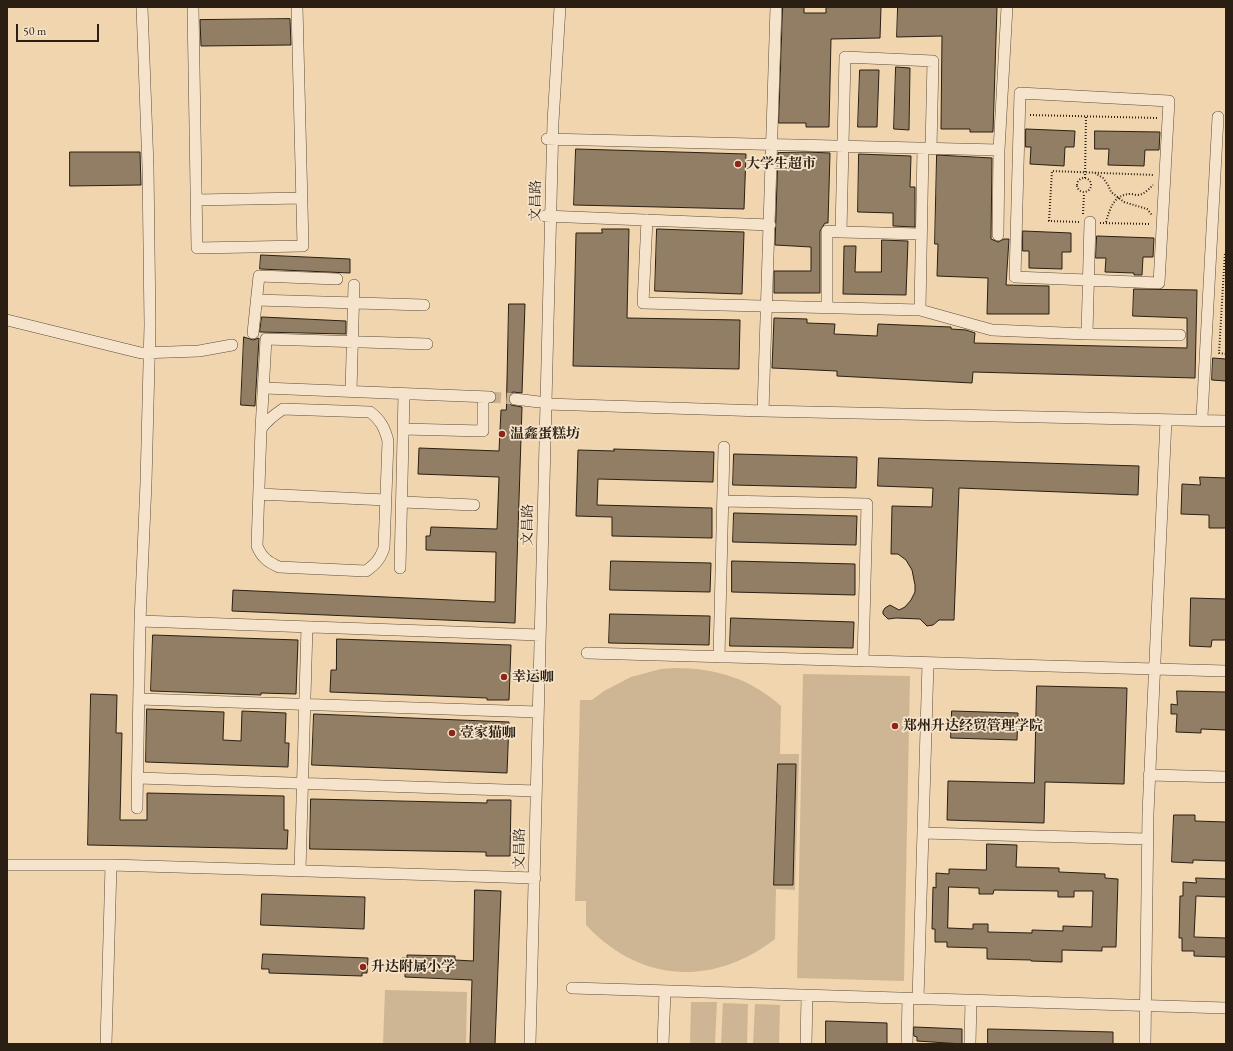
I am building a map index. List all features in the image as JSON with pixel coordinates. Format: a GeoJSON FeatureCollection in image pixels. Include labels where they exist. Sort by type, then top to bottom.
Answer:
{"type":"FeatureCollection","features":[{"type":"Feature","properties":{"kind":"street"},"geometry":{"type":"LineString","coordinates":[[137,808],[140,621],[146,483],[149,353],[148,167],[142,7]]}},
{"type":"Feature","properties":{"kind":"street"},"geometry":{"type":"LineString","coordinates":[[193,7],[197,248],[303,246],[297,7]]}},
{"type":"Feature","properties":{"kind":"street","name":"文昌路"},"geometry":{"type":"LineString","coordinates":[[530,1044],[535,878],[543,403],[550,139],[560,7]]}},
{"type":"Feature","properties":{"kind":"street"},"geometry":{"type":"LineString","coordinates":[[763,411],[776,7]]}},
{"type":"Feature","properties":{"kind":"street"},"geometry":{"type":"LineString","coordinates":[[998,235],[999,150],[1007,7]]}},
{"type":"Feature","properties":{"kind":"street"},"geometry":{"type":"LineString","coordinates":[[841,232],[845,57],[933,61],[922,234],[920,310]]}},
{"type":"Feature","properties":{"kind":"street"},"geometry":{"type":"LineString","coordinates":[[1020,93],[1169,100],[1168,118],[1165,175],[1160,224],[1159,283],[1015,277],[1020,93]]}},
{"type":"Feature","properties":{"kind":"street"},"geometry":{"type":"LineString","coordinates":[[1202,417],[1218,117]]}},
{"type":"Feature","properties":{"kind":"street"},"geometry":{"type":"LineString","coordinates":[[550,139],[999,150]]}},
{"type":"Feature","properties":{"kind":"street"},"geometry":{"type":"LineString","coordinates":[[196,200],[302,198]]}},
{"type":"Feature","properties":{"kind":"street"},"geometry":{"type":"LineString","coordinates":[[548,216],[770,225]]}},
{"type":"Feature","properties":{"kind":"street"},"geometry":{"type":"LineString","coordinates":[[647,220],[644,303],[920,310],[992,330],[1087,334],[1180,335]]}},
{"type":"Feature","properties":{"kind":"street"},"geometry":{"type":"LineString","coordinates":[[1086,222],[1088,281],[1087,334]]}},
{"type":"Feature","properties":{"kind":"street"},"geometry":{"type":"LineString","coordinates":[[827,308],[828,231],[922,234]]}},
{"type":"Feature","properties":{"kind":"street"},"geometry":{"type":"LineString","coordinates":[[253,333],[259,276],[337,279]]}},
{"type":"Feature","properties":{"kind":"street"},"geometry":{"type":"LineString","coordinates":[[351,391],[354,286]]}},
{"type":"Feature","properties":{"kind":"street"},"geometry":{"type":"LineString","coordinates":[[256,300],[424,305]]}},
{"type":"Feature","properties":{"kind":"street"},"geometry":{"type":"LineString","coordinates":[[7,320],[141,353],[199,351],[232,345]]}},
{"type":"Feature","properties":{"kind":"street"},"geometry":{"type":"LineString","coordinates":[[261,429],[266,421],[283,409],[370,412],[384,427],[388,441],[384,548],[375,565],[366,571],[279,567],[269,563],[261,555],[257,546],[261,429],[266,339],[427,344]]}},
{"type":"Feature","properties":{"kind":"street"},"geometry":{"type":"LineString","coordinates":[[264,388],[487,397],[483,431],[403,429]]}},
{"type":"Feature","properties":{"kind":"street"},"geometry":{"type":"LineString","coordinates":[[400,568],[404,394]]}},
{"type":"Feature","properties":{"kind":"street"},"geometry":{"type":"LineString","coordinates":[[515,399],[543,403],[763,411],[1226,421]]}},
{"type":"Feature","properties":{"kind":"street"},"geometry":{"type":"LineString","coordinates":[[1145,1044],[1149,775],[1166,420]]}},
{"type":"Feature","properties":{"kind":"street"},"geometry":{"type":"LineString","coordinates":[[719,657],[724,447]]}},
{"type":"Feature","properties":{"kind":"street"},"geometry":{"type":"LineString","coordinates":[[259,494],[386,500]]}},
{"type":"Feature","properties":{"kind":"street"},"geometry":{"type":"LineString","coordinates":[[723,501],[867,504],[863,661]]}},
{"type":"Feature","properties":{"kind":"street"},"geometry":{"type":"LineString","coordinates":[[402,502],[474,504]]}},
{"type":"Feature","properties":{"kind":"street"},"geometry":{"type":"LineString","coordinates":[[140,621],[540,635]]}},
{"type":"Feature","properties":{"kind":"street"},"geometry":{"type":"LineString","coordinates":[[300,870],[307,627]]}},
{"type":"Feature","properties":{"kind":"street"},"geometry":{"type":"LineString","coordinates":[[587,654],[1226,671]]}},
{"type":"Feature","properties":{"kind":"street"},"geometry":{"type":"LineString","coordinates":[[907,1044],[913,999],[923,833],[928,663]]}},
{"type":"Feature","properties":{"kind":"street"},"geometry":{"type":"LineString","coordinates":[[139,699],[538,712]]}},
{"type":"Feature","properties":{"kind":"street"},"geometry":{"type":"LineString","coordinates":[[1149,775],[1226,777]]}},
{"type":"Feature","properties":{"kind":"street"},"geometry":{"type":"LineString","coordinates":[[138,778],[536,791]]}},
{"type":"Feature","properties":{"kind":"street"},"geometry":{"type":"LineString","coordinates":[[923,833],[1147,839]]}},
{"type":"Feature","properties":{"kind":"street"},"geometry":{"type":"LineString","coordinates":[[7,865],[111,865],[535,878]]}},
{"type":"Feature","properties":{"kind":"street"},"geometry":{"type":"LineString","coordinates":[[106,1044],[111,865]]}},
{"type":"Feature","properties":{"kind":"street"},"geometry":{"type":"LineString","coordinates":[[572,988],[1226,1008]]}},
{"type":"Feature","properties":{"kind":"street"},"geometry":{"type":"LineString","coordinates":[[663,1044],[665,991]]}},
{"type":"Feature","properties":{"kind":"street"},"geometry":{"type":"LineString","coordinates":[[806,1044],[807,996]]}},
{"type":"Feature","properties":{"kind":"street"},"geometry":{"type":"LineString","coordinates":[[970,1044],[971,1000]]}},
{"type":"Feature","properties":{"kind":"path"},"geometry":{"type":"LineString","coordinates":[[1019,114],[1168,118]]}},
{"type":"Feature","properties":{"kind":"path"},"geometry":{"type":"LineString","coordinates":[[1084,193],[1089,191],[1091,187],[1091,182],[1085,178],[1084,172],[1086,116]]}},
{"type":"Feature","properties":{"kind":"path"},"geometry":{"type":"LineString","coordinates":[[1160,224],[1049,221],[1052,171],[1165,175]]}},
{"type":"Feature","properties":{"kind":"path"},"geometry":{"type":"LineString","coordinates":[[1094,173],[1103,178],[1111,192],[1124,202],[1147,209],[1160,224]]}},
{"type":"Feature","properties":{"kind":"path"},"geometry":{"type":"LineString","coordinates":[[1106,223],[1112,204],[1118,197],[1131,194],[1138,195],[1145,192],[1165,175]]}},
{"type":"Feature","properties":{"kind":"path"},"geometry":{"type":"LineString","coordinates":[[1084,193],[1078,190],[1076,186],[1078,181],[1085,178]]}},
{"type":"Feature","properties":{"kind":"path"},"geometry":{"type":"LineString","coordinates":[[1084,193],[1086,222]]}},
{"type":"Feature","properties":{"kind":"path"},"geometry":{"type":"LineString","coordinates":[[1226,252],[1219,353],[1226,354]]}},
{"type":"Feature","properties":{"kind":"shaded area"},"geometry":{"type":"Polygon","coordinates":[[[676,668],[705,670],[732,677],[745,682],[770,697],[781,706],[780,754],[799,754],[795,890],[776,889],[775,939],[751,955],[727,965],[702,971],[678,972],[653,968],[630,958],[607,944],[586,925],[586,901],[575,901],[580,700],[592,700],[604,691],[631,677],[661,669],[676,668]]]}},
{"type":"Feature","properties":{"kind":"shaded area"},"geometry":{"type":"Polygon","coordinates":[[[803,674],[910,676],[904,981],[797,978],[803,674]]]}},
{"type":"Feature","properties":{"kind":"shaded area"},"geometry":{"type":"Polygon","coordinates":[[[385,990],[467,992],[466,1044],[383,1044],[385,990]]]}},
{"type":"Feature","properties":{"kind":"shaded area"},"geometry":{"type":"Polygon","coordinates":[[[691,1002],[717,1002],[715,1044],[690,1044],[691,1002]]]}},
{"type":"Feature","properties":{"kind":"shaded area"},"geometry":{"type":"Polygon","coordinates":[[[723,1003],[748,1004],[747,1044],[721,1044],[723,1003]]]}},
{"type":"Feature","properties":{"kind":"shaded area"},"geometry":{"type":"Polygon","coordinates":[[[755,1004],[780,1005],[779,1044],[753,1044],[755,1004]]]}},
{"type":"Feature","properties":{"kind":"building"},"geometry":{"type":"Polygon","coordinates":[[[783,7],[804,7],[804,13],[826,13],[826,7],[881,7],[880,38],[831,39],[829,127],[806,127],[806,123],[779,123],[783,7]]]}},
{"type":"Feature","properties":{"kind":"building"},"geometry":{"type":"Polygon","coordinates":[[[898,7],[997,7],[993,132],[970,132],[970,129],[941,129],[942,36],[897,37],[898,7]]]}},
{"type":"Feature","properties":{"kind":"building"},"geometry":{"type":"Polygon","coordinates":[[[290,19],[291,45],[201,46],[200,20],[290,19]]]}},
{"type":"Feature","properties":{"kind":"building"},"geometry":{"type":"Polygon","coordinates":[[[896,67],[910,68],[909,130],[894,129],[896,67]]]}},
{"type":"Feature","properties":{"kind":"building"},"geometry":{"type":"Polygon","coordinates":[[[860,70],[879,70],[877,127],[858,127],[860,70]]]}},
{"type":"Feature","properties":{"kind":"building"},"geometry":{"type":"Polygon","coordinates":[[[1026,129],[1075,131],[1074,147],[1065,147],[1064,166],[1030,164],[1031,147],[1026,147],[1026,129]]]}},
{"type":"Feature","properties":{"kind":"building"},"geometry":{"type":"Polygon","coordinates":[[[1095,131],[1160,132],[1159,150],[1145,150],[1144,166],[1108,165],[1109,149],[1095,149],[1095,131]]]}},
{"type":"Feature","properties":{"kind":"building"},"geometry":{"type":"Polygon","coordinates":[[[576,149],[746,154],[744,209],[574,205],[576,149]]]}},
{"type":"Feature","properties":{"kind":"building"},"geometry":{"type":"Polygon","coordinates":[[[70,152],[140,152],[141,185],[70,186],[70,152]]]}},
{"type":"Feature","properties":{"kind":"building"},"geometry":{"type":"Polygon","coordinates":[[[778,153],[830,153],[828,223],[825,223],[820,231],[820,293],[774,293],[774,271],[811,271],[811,247],[775,245],[778,153]]]}},
{"type":"Feature","properties":{"kind":"building"},"geometry":{"type":"Polygon","coordinates":[[[859,154],[911,156],[910,187],[915,187],[915,227],[893,226],[893,213],[858,212],[859,154]]]}},
{"type":"Feature","properties":{"kind":"building"},"geometry":{"type":"Polygon","coordinates":[[[937,155],[992,158],[991,239],[998,242],[1004,239],[1009,239],[1006,285],[1049,286],[1049,314],[987,314],[988,278],[937,276],[938,244],[935,244],[937,155]]]}},
{"type":"Feature","properties":{"kind":"building"},"geometry":{"type":"Polygon","coordinates":[[[602,229],[629,229],[627,318],[740,320],[739,369],[573,366],[576,233],[602,233],[602,229]]]}},
{"type":"Feature","properties":{"kind":"building"},"geometry":{"type":"Polygon","coordinates":[[[657,229],[744,232],[742,294],[655,291],[657,229]]]}},
{"type":"Feature","properties":{"kind":"building"},"geometry":{"type":"Polygon","coordinates":[[[1023,231],[1071,233],[1071,252],[1062,252],[1062,269],[1029,268],[1029,251],[1023,251],[1023,231]]]}},
{"type":"Feature","properties":{"kind":"building"},"geometry":{"type":"Polygon","coordinates":[[[1097,236],[1154,238],[1153,257],[1143,257],[1142,275],[1134,275],[1134,273],[1105,272],[1106,258],[1096,258],[1097,236]]]}},
{"type":"Feature","properties":{"kind":"building"},"geometry":{"type":"Polygon","coordinates":[[[882,240],[908,241],[906,295],[843,294],[844,246],[856,246],[855,272],[881,272],[882,240]]]}},
{"type":"Feature","properties":{"kind":"building"},"geometry":{"type":"Polygon","coordinates":[[[261,255],[350,259],[350,273],[260,269],[261,255]]]}},
{"type":"Feature","properties":{"kind":"building"},"geometry":{"type":"Polygon","coordinates":[[[1134,289],[1197,290],[1195,378],[973,372],[972,383],[837,376],[837,371],[772,368],[774,318],[807,319],[807,323],[835,324],[834,334],[877,336],[878,324],[951,327],[951,329],[966,330],[975,333],[974,343],[1187,348],[1187,318],[1133,316],[1134,289]]]}},
{"type":"Feature","properties":{"kind":"building"},"geometry":{"type":"Polygon","coordinates":[[[509,304],[525,304],[522,393],[513,392],[510,394],[508,399],[511,405],[522,407],[515,623],[232,611],[233,590],[495,602],[496,552],[426,550],[426,536],[430,536],[431,527],[497,529],[499,477],[418,474],[419,448],[499,451],[501,410],[506,410],[509,304]]]}},
{"type":"Feature","properties":{"kind":"building"},"geometry":{"type":"Polygon","coordinates":[[[262,317],[346,321],[346,334],[260,332],[262,317]]]}},
{"type":"Feature","properties":{"kind":"building"},"geometry":{"type":"Polygon","coordinates":[[[244,337],[253,340],[259,338],[255,406],[241,405],[244,337]]]}},
{"type":"Feature","properties":{"kind":"building"},"geometry":{"type":"Polygon","coordinates":[[[1213,358],[1226,359],[1226,381],[1212,380],[1213,358]]]}},
{"type":"Feature","properties":{"kind":"building"},"geometry":{"type":"Polygon","coordinates":[[[614,449],[714,452],[713,482],[598,479],[597,505],[712,508],[712,538],[612,536],[612,517],[576,516],[578,450],[614,451],[614,449]]]}},
{"type":"Feature","properties":{"kind":"building"},"geometry":{"type":"Polygon","coordinates":[[[734,454],[857,457],[856,488],[733,485],[734,454]]]}},
{"type":"Feature","properties":{"kind":"building"},"geometry":{"type":"Polygon","coordinates":[[[879,458],[1139,466],[1138,495],[959,488],[954,620],[939,620],[933,625],[927,626],[920,619],[888,619],[883,614],[883,611],[890,605],[899,610],[905,607],[915,592],[912,570],[906,560],[898,554],[891,554],[892,506],[932,507],[933,488],[878,486],[879,458]]]}},
{"type":"Feature","properties":{"kind":"building"},"geometry":{"type":"Polygon","coordinates":[[[1200,477],[1226,478],[1226,528],[1209,528],[1209,515],[1181,514],[1182,484],[1200,485],[1200,477]]]}},
{"type":"Feature","properties":{"kind":"building"},"geometry":{"type":"Polygon","coordinates":[[[734,513],[857,516],[856,545],[733,542],[734,513]]]}},
{"type":"Feature","properties":{"kind":"building"},"geometry":{"type":"Polygon","coordinates":[[[611,561],[711,563],[710,592],[610,590],[611,561]]]}},
{"type":"Feature","properties":{"kind":"building"},"geometry":{"type":"Polygon","coordinates":[[[732,561],[855,564],[855,595],[732,592],[732,561]]]}},
{"type":"Feature","properties":{"kind":"building"},"geometry":{"type":"Polygon","coordinates":[[[1191,598],[1226,599],[1226,640],[1212,640],[1211,647],[1190,646],[1191,598]]]}},
{"type":"Feature","properties":{"kind":"building"},"geometry":{"type":"Polygon","coordinates":[[[610,614],[710,616],[709,645],[609,643],[610,614]]]}},
{"type":"Feature","properties":{"kind":"building"},"geometry":{"type":"Polygon","coordinates":[[[731,618],[854,622],[853,648],[730,646],[731,618]]]}},
{"type":"Feature","properties":{"kind":"building"},"geometry":{"type":"Polygon","coordinates":[[[153,635],[298,640],[296,694],[261,693],[261,695],[151,691],[153,635]]]}},
{"type":"Feature","properties":{"kind":"building"},"geometry":{"type":"Polygon","coordinates":[[[337,639],[511,645],[509,700],[330,692],[331,670],[336,670],[337,639]]]}},
{"type":"Feature","properties":{"kind":"building"},"geometry":{"type":"Polygon","coordinates":[[[1037,686],[1127,688],[1124,784],[1045,782],[1044,823],[947,820],[948,781],[1034,783],[1037,686]]]}},
{"type":"Feature","properties":{"kind":"building"},"geometry":{"type":"Polygon","coordinates":[[[1177,691],[1226,692],[1226,730],[1201,729],[1201,733],[1176,732],[1177,714],[1171,714],[1171,704],[1177,705],[1177,691]]]}},
{"type":"Feature","properties":{"kind":"building"},"geometry":{"type":"Polygon","coordinates":[[[91,694],[117,695],[116,733],[122,733],[120,820],[147,820],[147,793],[284,796],[284,830],[288,830],[287,849],[88,845],[91,694]]]}},
{"type":"Feature","properties":{"kind":"building"},"geometry":{"type":"Polygon","coordinates":[[[147,709],[224,712],[223,740],[241,741],[242,711],[286,713],[285,743],[289,743],[288,767],[146,762],[147,709]]]}},
{"type":"Feature","properties":{"kind":"building"},"geometry":{"type":"Polygon","coordinates":[[[952,711],[1018,713],[1017,740],[951,738],[952,711]]]}},
{"type":"Feature","properties":{"kind":"building"},"geometry":{"type":"Polygon","coordinates":[[[314,714],[509,722],[507,773],[312,765],[314,714]]]}},
{"type":"Feature","properties":{"kind":"building"},"geometry":{"type":"Polygon","coordinates":[[[778,764],[796,764],[793,885],[774,885],[778,764]]]}},
{"type":"Feature","properties":{"kind":"building"},"geometry":{"type":"Polygon","coordinates":[[[311,799],[487,803],[487,800],[511,800],[510,856],[486,856],[486,852],[310,849],[311,799]]]}},
{"type":"Feature","properties":{"kind":"building"},"geometry":{"type":"Polygon","coordinates":[[[1174,815],[1195,815],[1195,821],[1226,822],[1226,861],[1193,860],[1193,863],[1172,862],[1174,815]]]}},
{"type":"Feature","properties":{"kind":"building"},"geometry":{"type":"Polygon","coordinates":[[[987,844],[1017,845],[1016,867],[1059,868],[1059,872],[1105,874],[1105,878],[1118,879],[1116,947],[1102,947],[1102,951],[1062,950],[1062,962],[987,959],[987,948],[947,947],[947,942],[935,942],[935,929],[932,929],[933,887],[936,888],[936,873],[949,874],[949,869],[986,870],[987,844]],[[949,887],[948,928],[973,929],[973,924],[988,924],[988,932],[1032,933],[1032,930],[1063,931],[1063,926],[1092,927],[1093,891],[1074,891],[1074,897],[1058,897],[1058,891],[994,890],[993,894],[979,894],[979,888],[949,887]]]}},
{"type":"Feature","properties":{"kind":"building"},"geometry":{"type":"Polygon","coordinates":[[[1196,878],[1226,879],[1226,897],[1196,896],[1194,937],[1226,938],[1226,957],[1194,956],[1194,951],[1182,951],[1182,938],[1179,938],[1180,896],[1183,896],[1183,882],[1196,883],[1196,878]]]}},
{"type":"Feature","properties":{"kind":"building"},"geometry":{"type":"Polygon","coordinates":[[[475,890],[501,891],[495,1044],[470,1044],[472,980],[405,977],[405,971],[401,970],[402,958],[407,958],[407,955],[455,956],[455,960],[473,961],[475,890]]]}},
{"type":"Feature","properties":{"kind":"building"},"geometry":{"type":"Polygon","coordinates":[[[262,894],[365,897],[364,929],[261,925],[262,894]]]}},
{"type":"Feature","properties":{"kind":"building"},"geometry":{"type":"Polygon","coordinates":[[[263,954],[368,958],[367,973],[362,973],[362,976],[269,973],[269,969],[262,969],[263,954]]]}},
{"type":"Feature","properties":{"kind":"building"},"geometry":{"type":"Polygon","coordinates":[[[826,1021],[887,1023],[887,1044],[826,1044],[826,1021]]]}},
{"type":"Feature","properties":{"kind":"building"},"geometry":{"type":"Polygon","coordinates":[[[914,1027],[962,1029],[962,1044],[917,1041],[917,1037],[914,1036],[914,1027]]]}},
{"type":"Feature","properties":{"kind":"building"},"geometry":{"type":"Polygon","coordinates":[[[988,1029],[1113,1032],[1113,1044],[988,1044],[988,1029]]]}},
{"type":"Feature","properties":{"kind":"tunnel"},"geometry":{"type":"LineString","coordinates":[[490,397],[515,399]]}},
{"type":"Feature","properties":{"kind":"place","name":"大学生超市"},"geometry":{"type":"Point","coordinates":[738,164]}},
{"type":"Feature","properties":{"kind":"place","name":"温鑫蛋糕坊"},"geometry":{"type":"Point","coordinates":[502,434]}},
{"type":"Feature","properties":{"kind":"place","name":"幸运咖"},"geometry":{"type":"Point","coordinates":[504,677]}},
{"type":"Feature","properties":{"kind":"place","name":"郑州升达经贸管理学院"},"geometry":{"type":"Point","coordinates":[895,726]}},
{"type":"Feature","properties":{"kind":"place","name":"壹家猫咖"},"geometry":{"type":"Point","coordinates":[452,733]}},
{"type":"Feature","properties":{"kind":"place","name":"升达附属小学"},"geometry":{"type":"Point","coordinates":[363,967]}}]}
